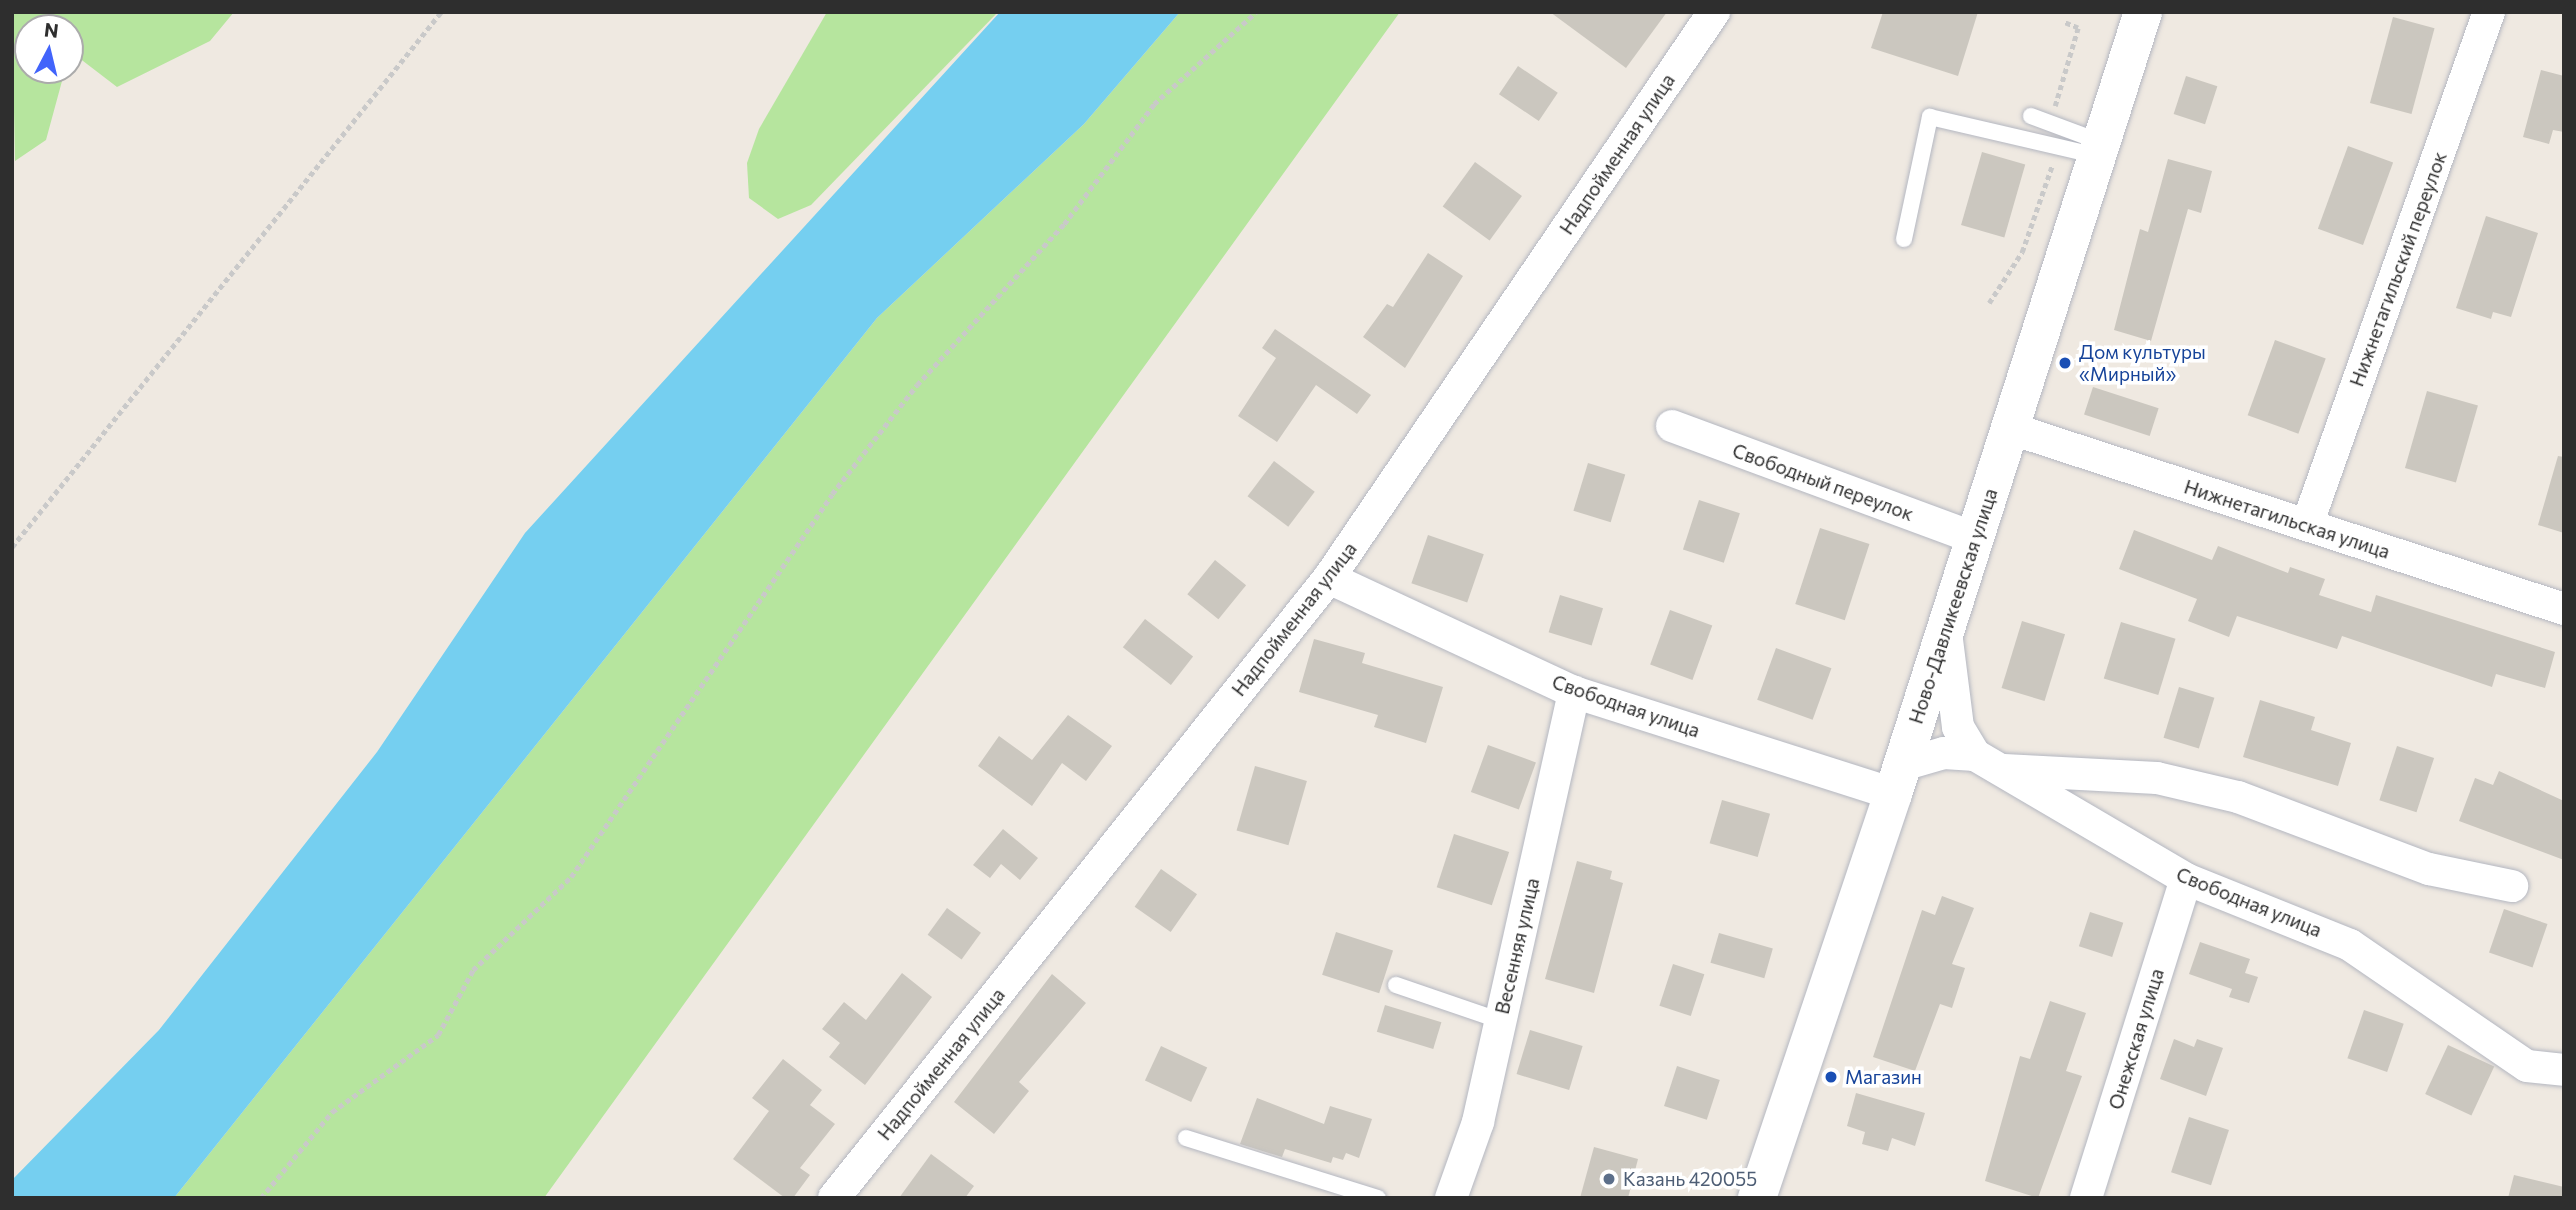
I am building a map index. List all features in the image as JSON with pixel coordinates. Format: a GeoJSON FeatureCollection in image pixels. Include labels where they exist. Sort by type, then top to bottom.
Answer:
{"type":"FeatureCollection","features":[{"type":"Feature","properties":{"kind":"street","name":"Надпойменная улица"},"geometry":{"type":"LineString","coordinates":[[834,1198],[1329,578],[1714,12]]}},
{"type":"Feature","properties":{"kind":"street","name":"Ново-Давликеевская улица"},"geometry":{"type":"LineString","coordinates":[[1757,1198],[1898,780],[2143,12]]}},
{"type":"Feature","properties":{"kind":"street","name":"Нижнетагильский переулок"},"geometry":{"type":"LineString","coordinates":[[2307,525],[2489,12]]}},
{"type":"Feature","properties":{"kind":"street","name":"Свободный переулок"},"geometry":{"type":"LineString","coordinates":[[1672,426],[1975,538]]}},
{"type":"Feature","properties":{"kind":"street","name":"Нижнетагильская улица"},"geometry":{"type":"LineString","coordinates":[[2010,428],[2564,609]]}},
{"type":"Feature","properties":{"kind":"street","name":"Свободная улица"},"geometry":{"type":"LineString","coordinates":[[1329,578],[1574,692],[1898,780]]}},
{"type":"Feature","properties":{"kind":"street"},"geometry":{"type":"LineString","coordinates":[[1946,628],[1950,695],[1958,727],[1975,755]]}},
{"type":"Feature","properties":{"kind":"street","name":"Весенняя улица"},"geometry":{"type":"LineString","coordinates":[[1451,1198],[1478,1122],[1574,692]]}},
{"type":"Feature","properties":{"kind":"street"},"geometry":{"type":"LineString","coordinates":[[1898,780],[1944,752],[1975,755]]}},
{"type":"Feature","properties":{"kind":"street","name":"Свободная улица"},"geometry":{"type":"LineString","coordinates":[[1975,755],[2073,817],[2186,879],[2350,945],[2527,1066],[2564,1070]]}},
{"type":"Feature","properties":{"kind":"street"},"geometry":{"type":"LineString","coordinates":[[2002,770],[2184,784],[2238,797],[2429,869],[2512,886]]}},
{"type":"Feature","properties":{"kind":"street","name":"Онежская улица"},"geometry":{"type":"LineString","coordinates":[[2086,1198],[2186,879]]}},
{"type":"Feature","properties":{"kind":"lane"},"geometry":{"type":"LineString","coordinates":[[2031,116],[2053,124],[2099,149]]}},
{"type":"Feature","properties":{"kind":"lane"},"geometry":{"type":"LineString","coordinates":[[1904,239],[1930,117],[2053,145],[2099,149]]}},
{"type":"Feature","properties":{"kind":"lane"},"geometry":{"type":"LineString","coordinates":[[1396,985],[1501,1021]]}},
{"type":"Feature","properties":{"kind":"lane"},"geometry":{"type":"LineString","coordinates":[[1186,1138],[1378,1198]]}},
{"type":"Feature","properties":{"kind":"path"},"geometry":{"type":"LineString","coordinates":[[12,547],[441,12]]}},
{"type":"Feature","properties":{"kind":"path"},"geometry":{"type":"LineString","coordinates":[[261,1198],[332,1112],[438,1035],[473,970],[571,877],[832,494],[917,385],[1063,224],[1154,104],[1256,12]]}},
{"type":"Feature","properties":{"kind":"path"},"geometry":{"type":"LineString","coordinates":[[2053,124],[2078,28],[2063,22]]}},
{"type":"Feature","properties":{"kind":"path"},"geometry":{"type":"LineString","coordinates":[[1989,303],[2021,251],[2052,166],[2053,145]]}},
{"type":"Feature","properties":{"kind":"green space"},"geometry":{"type":"Polygon","coordinates":[[[12,12],[234,12],[210,41],[117,87],[84,62],[84,14],[14,14],[14,84],[61,84],[46,140],[15,161],[12,12]]]}},
{"type":"Feature","properties":{"kind":"green space"},"geometry":{"type":"Polygon","coordinates":[[[827,12],[998,12],[811,205],[778,219],[749,198],[747,163],[759,129],[827,12]]]}},
{"type":"Feature","properties":{"kind":"green space"},"geometry":{"type":"Polygon","coordinates":[[[1180,12],[1400,12],[544,1198],[174,1198],[877,318],[1084,124],[1180,12]]]}},
{"type":"Feature","properties":{"kind":"water"},"geometry":{"type":"Polygon","coordinates":[[[1000,12],[1180,12],[1084,124],[877,318],[174,1198],[12,1198],[12,1180],[159,1030],[377,752],[525,533],[1000,12]]]}},
{"type":"Feature","properties":{"kind":"building"},"geometry":{"type":"Polygon","coordinates":[[[1550,12],[1667,12],[1626,68],[1550,12]]]}},
{"type":"Feature","properties":{"kind":"building"},"geometry":{"type":"Polygon","coordinates":[[[1883,12],[1978,12],[1958,76],[1871,48],[1883,12]]]}},
{"type":"Feature","properties":{"kind":"building"},"geometry":{"type":"Polygon","coordinates":[[[2393,17],[2435,28],[2411,114],[2370,103],[2393,17]]]}},
{"type":"Feature","properties":{"kind":"building"},"geometry":{"type":"Polygon","coordinates":[[[1518,66],[1558,93],[1539,121],[1499,94],[1518,66]]]}},
{"type":"Feature","properties":{"kind":"building"},"geometry":{"type":"Polygon","coordinates":[[[2541,70],[2564,76],[2564,132],[2553,130],[2549,144],[2523,137],[2541,70]]]}},
{"type":"Feature","properties":{"kind":"building"},"geometry":{"type":"Polygon","coordinates":[[[2186,76],[2217,86],[2205,124],[2174,114],[2186,76]]]}},
{"type":"Feature","properties":{"kind":"building"},"geometry":{"type":"Polygon","coordinates":[[[2348,146],[2393,162],[2363,245],[2318,229],[2348,146]]]}},
{"type":"Feature","properties":{"kind":"building"},"geometry":{"type":"Polygon","coordinates":[[[1982,152],[2025,164],[2004,237],[1961,225],[1982,152]]]}},
{"type":"Feature","properties":{"kind":"building"},"geometry":{"type":"Polygon","coordinates":[[[2168,159],[2212,171],[2201,213],[2188,209],[2151,341],[2114,330],[2140,229],[2148,232],[2168,159]]]}},
{"type":"Feature","properties":{"kind":"building"},"geometry":{"type":"Polygon","coordinates":[[[1475,162],[1522,196],[1490,241],[1443,206],[1475,162]]]}},
{"type":"Feature","properties":{"kind":"building"},"geometry":{"type":"Polygon","coordinates":[[[2486,216],[2538,233],[2511,317],[2493,312],[2491,319],[2456,308],[2486,216]]]}},
{"type":"Feature","properties":{"kind":"building"},"geometry":{"type":"Polygon","coordinates":[[[1428,253],[1463,276],[1405,368],[1363,337],[1387,304],[1393,307],[1428,253]]]}},
{"type":"Feature","properties":{"kind":"building"},"geometry":{"type":"Polygon","coordinates":[[[1275,329],[1371,395],[1357,414],[1316,385],[1277,442],[1238,416],[1276,358],[1262,348],[1275,329]]]}},
{"type":"Feature","properties":{"kind":"building"},"geometry":{"type":"Polygon","coordinates":[[[2275,340],[2326,358],[2298,434],[2248,415],[2275,340]]]}},
{"type":"Feature","properties":{"kind":"building"},"geometry":{"type":"Polygon","coordinates":[[[2093,387],[2159,408],[2150,436],[2084,415],[2093,387]]]}},
{"type":"Feature","properties":{"kind":"building"},"geometry":{"type":"Polygon","coordinates":[[[2427,391],[2478,406],[2456,483],[2405,468],[2427,391]]]}},
{"type":"Feature","properties":{"kind":"building"},"geometry":{"type":"Polygon","coordinates":[[[2558,456],[2564,457],[2564,533],[2538,525],[2558,456]]]}},
{"type":"Feature","properties":{"kind":"building"},"geometry":{"type":"Polygon","coordinates":[[[1274,461],[1315,492],[1288,527],[1248,496],[1274,461]]]}},
{"type":"Feature","properties":{"kind":"building"},"geometry":{"type":"Polygon","coordinates":[[[1588,463],[1625,474],[1611,522],[1573,511],[1588,463]]]}},
{"type":"Feature","properties":{"kind":"building"},"geometry":{"type":"Polygon","coordinates":[[[1699,500],[1740,513],[1724,563],[1683,549],[1699,500]]]}},
{"type":"Feature","properties":{"kind":"building"},"geometry":{"type":"Polygon","coordinates":[[[1820,528],[1869,544],[1845,620],[1795,604],[1820,528]]]}},
{"type":"Feature","properties":{"kind":"building"},"geometry":{"type":"Polygon","coordinates":[[[2134,530],[2212,560],[2218,546],[2288,573],[2290,567],[2325,579],[2319,595],[2371,612],[2376,595],[2555,652],[2545,688],[2496,674],[2492,687],[2342,636],[2337,649],[2237,616],[2229,637],[2188,621],[2197,599],[2119,569],[2134,530]]]}},
{"type":"Feature","properties":{"kind":"building"},"geometry":{"type":"Polygon","coordinates":[[[1428,535],[1484,554],[1467,602],[1411,583],[1428,535]]]}},
{"type":"Feature","properties":{"kind":"building"},"geometry":{"type":"Polygon","coordinates":[[[1215,560],[1246,585],[1218,619],[1187,594],[1215,560]]]}},
{"type":"Feature","properties":{"kind":"building"},"geometry":{"type":"Polygon","coordinates":[[[1560,595],[1603,608],[1592,645],[1549,632],[1560,595]]]}},
{"type":"Feature","properties":{"kind":"building"},"geometry":{"type":"Polygon","coordinates":[[[1670,610],[1712,625],[1692,680],[1650,665],[1670,610]]]}},
{"type":"Feature","properties":{"kind":"building"},"geometry":{"type":"Polygon","coordinates":[[[1145,619],[1193,657],[1171,685],[1123,647],[1145,619]]]}},
{"type":"Feature","properties":{"kind":"building"},"geometry":{"type":"Polygon","coordinates":[[[2022,621],[2065,634],[2045,701],[2002,688],[2022,621]]]}},
{"type":"Feature","properties":{"kind":"building"},"geometry":{"type":"Polygon","coordinates":[[[2121,622],[2176,639],[2158,695],[2104,678],[2121,622]]]}},
{"type":"Feature","properties":{"kind":"building"},"geometry":{"type":"Polygon","coordinates":[[[1314,639],[1365,653],[1362,663],[1443,687],[1426,743],[1374,727],[1378,715],[1299,692],[1314,639]]]}},
{"type":"Feature","properties":{"kind":"building"},"geometry":{"type":"Polygon","coordinates":[[[1776,648],[1831,668],[1813,720],[1757,700],[1776,648]]]}},
{"type":"Feature","properties":{"kind":"building"},"geometry":{"type":"Polygon","coordinates":[[[2179,687],[2214,698],[2199,749],[2164,738],[2179,687]]]}},
{"type":"Feature","properties":{"kind":"building"},"geometry":{"type":"Polygon","coordinates":[[[2260,700],[2315,717],[2311,730],[2351,743],[2338,786],[2243,757],[2260,700]]]}},
{"type":"Feature","properties":{"kind":"building"},"geometry":{"type":"Polygon","coordinates":[[[1068,715],[1112,746],[1086,781],[1062,763],[1032,806],[978,766],[999,736],[1032,760],[1068,715]]]}},
{"type":"Feature","properties":{"kind":"building"},"geometry":{"type":"Polygon","coordinates":[[[1488,745],[1536,762],[1519,809],[1471,792],[1488,745]]]}},
{"type":"Feature","properties":{"kind":"building"},"geometry":{"type":"Polygon","coordinates":[[[2397,746],[2434,758],[2416,812],[2379,800],[2397,746]]]}},
{"type":"Feature","properties":{"kind":"building"},"geometry":{"type":"Polygon","coordinates":[[[1255,766],[1307,781],[1288,845],[1237,830],[1255,766]]]}},
{"type":"Feature","properties":{"kind":"building"},"geometry":{"type":"Polygon","coordinates":[[[2499,771],[2564,801],[2564,860],[2459,821],[2475,778],[2493,785],[2499,771]]]}},
{"type":"Feature","properties":{"kind":"building"},"geometry":{"type":"Polygon","coordinates":[[[1722,800],[1770,814],[1758,857],[1710,843],[1722,800]]]}},
{"type":"Feature","properties":{"kind":"building"},"geometry":{"type":"Polygon","coordinates":[[[1003,829],[1038,858],[1020,880],[1001,864],[990,878],[973,865],[1003,829]]]}},
{"type":"Feature","properties":{"kind":"building"},"geometry":{"type":"Polygon","coordinates":[[[1454,834],[1509,852],[1492,905],[1437,887],[1454,834]]]}},
{"type":"Feature","properties":{"kind":"building"},"geometry":{"type":"Polygon","coordinates":[[[1577,861],[1612,871],[1610,879],[1623,883],[1594,993],[1545,979],[1577,861]]]}},
{"type":"Feature","properties":{"kind":"building"},"geometry":{"type":"Polygon","coordinates":[[[1161,869],[1197,894],[1171,932],[1135,907],[1161,869]]]}},
{"type":"Feature","properties":{"kind":"building"},"geometry":{"type":"Polygon","coordinates":[[[1942,896],[1974,908],[1952,964],[1965,968],[1952,1008],[1940,1004],[1915,1071],[1873,1057],[1922,910],[1935,915],[1942,896]]]}},
{"type":"Feature","properties":{"kind":"building"},"geometry":{"type":"Polygon","coordinates":[[[947,908],[981,933],[962,959],[928,935],[947,908]]]}},
{"type":"Feature","properties":{"kind":"building"},"geometry":{"type":"Polygon","coordinates":[[[2504,909],[2547,924],[2533,967],[2489,952],[2504,909]]]}},
{"type":"Feature","properties":{"kind":"building"},"geometry":{"type":"Polygon","coordinates":[[[2090,912],[2123,923],[2112,957],[2079,946],[2090,912]]]}},
{"type":"Feature","properties":{"kind":"building"},"geometry":{"type":"Polygon","coordinates":[[[1336,932],[1393,951],[1379,993],[1322,975],[1336,932]]]}},
{"type":"Feature","properties":{"kind":"building"},"geometry":{"type":"Polygon","coordinates":[[[1719,933],[1773,948],[1764,978],[1710,963],[1719,933]]]}},
{"type":"Feature","properties":{"kind":"building"},"geometry":{"type":"Polygon","coordinates":[[[2200,942],[2250,959],[2245,973],[2258,977],[2249,1003],[2229,997],[2232,989],[2189,974],[2200,942]]]}},
{"type":"Feature","properties":{"kind":"building"},"geometry":{"type":"Polygon","coordinates":[[[1673,964],[1704,974],[1691,1016],[1659,1006],[1673,964]]]}},
{"type":"Feature","properties":{"kind":"building"},"geometry":{"type":"Polygon","coordinates":[[[902,973],[932,997],[865,1085],[829,1057],[840,1043],[822,1029],[844,1002],[866,1020],[902,973]]]}},
{"type":"Feature","properties":{"kind":"building"},"geometry":{"type":"Polygon","coordinates":[[[1052,974],[1086,1003],[1019,1082],[1029,1091],[994,1134],[954,1102],[1052,974]]]}},
{"type":"Feature","properties":{"kind":"building"},"geometry":{"type":"Polygon","coordinates":[[[2050,1001],[2086,1013],[2066,1071],[2082,1076],[2038,1198],[1985,1181],[2020,1056],[2030,1059],[2050,1001]]]}},
{"type":"Feature","properties":{"kind":"building"},"geometry":{"type":"Polygon","coordinates":[[[1385,1005],[1441,1022],[1433,1049],[1377,1032],[1385,1005]]]}},
{"type":"Feature","properties":{"kind":"building"},"geometry":{"type":"Polygon","coordinates":[[[2364,1010],[2404,1024],[2387,1072],[2347,1058],[2364,1010]]]}},
{"type":"Feature","properties":{"kind":"building"},"geometry":{"type":"Polygon","coordinates":[[[1530,1030],[1583,1046],[1569,1090],[1517,1074],[1530,1030]]]}},
{"type":"Feature","properties":{"kind":"building"},"geometry":{"type":"Polygon","coordinates":[[[2174,1039],[2194,1047],[2197,1039],[2223,1048],[2206,1096],[2160,1079],[2174,1039]]]}},
{"type":"Feature","properties":{"kind":"building"},"geometry":{"type":"Polygon","coordinates":[[[2448,1045],[2494,1067],[2471,1115],[2425,1094],[2448,1045]]]}},
{"type":"Feature","properties":{"kind":"building"},"geometry":{"type":"Polygon","coordinates":[[[1161,1046],[1207,1068],[1191,1102],[1145,1080],[1161,1046]]]}},
{"type":"Feature","properties":{"kind":"building"},"geometry":{"type":"Polygon","coordinates":[[[783,1059],[822,1090],[810,1105],[835,1124],[800,1168],[810,1175],[793,1198],[785,1198],[733,1159],[769,1111],[752,1098],[783,1059]]]}},
{"type":"Feature","properties":{"kind":"building"},"geometry":{"type":"Polygon","coordinates":[[[1677,1066],[1720,1080],[1707,1120],[1664,1106],[1677,1066]]]}},
{"type":"Feature","properties":{"kind":"building"},"geometry":{"type":"Polygon","coordinates":[[[1856,1093],[1925,1113],[1915,1146],[1892,1138],[1888,1151],[1862,1144],[1865,1132],[1847,1126],[1856,1093]]]}},
{"type":"Feature","properties":{"kind":"building"},"geometry":{"type":"Polygon","coordinates":[[[1257,1098],[1324,1124],[1330,1106],[1372,1119],[1359,1158],[1346,1153],[1343,1160],[1333,1157],[1331,1163],[1285,1149],[1282,1157],[1240,1144],[1257,1098]]]}},
{"type":"Feature","properties":{"kind":"building"},"geometry":{"type":"Polygon","coordinates":[[[2189,1117],[2229,1130],[2211,1185],[2171,1172],[2189,1117]]]}},
{"type":"Feature","properties":{"kind":"building","name":"Казань 420055"},"geometry":{"type":"Polygon","coordinates":[[[1594,1147],[1638,1159],[1628,1198],[1580,1198],[1594,1147]]]}},
{"type":"Feature","properties":{"kind":"building"},"geometry":{"type":"Polygon","coordinates":[[[931,1154],[974,1186],[965,1198],[899,1198],[931,1154]]]}},
{"type":"Feature","properties":{"kind":"building"},"geometry":{"type":"Polygon","coordinates":[[[2514,1175],[2564,1187],[2564,1198],[2508,1198],[2514,1175]]]}},
{"type":"Feature","properties":{"kind":"place","name":"Дом культуры «Мирный»"},"geometry":{"type":"Point","coordinates":[2065,363]}},
{"type":"Feature","properties":{"kind":"place","name":"Магазин"},"geometry":{"type":"Point","coordinates":[1831,1077]}},
{"type":"Feature","properties":{"kind":"place","name":"Казань 420055"},"geometry":{"type":"Point","coordinates":[1609,1179]}}]}
